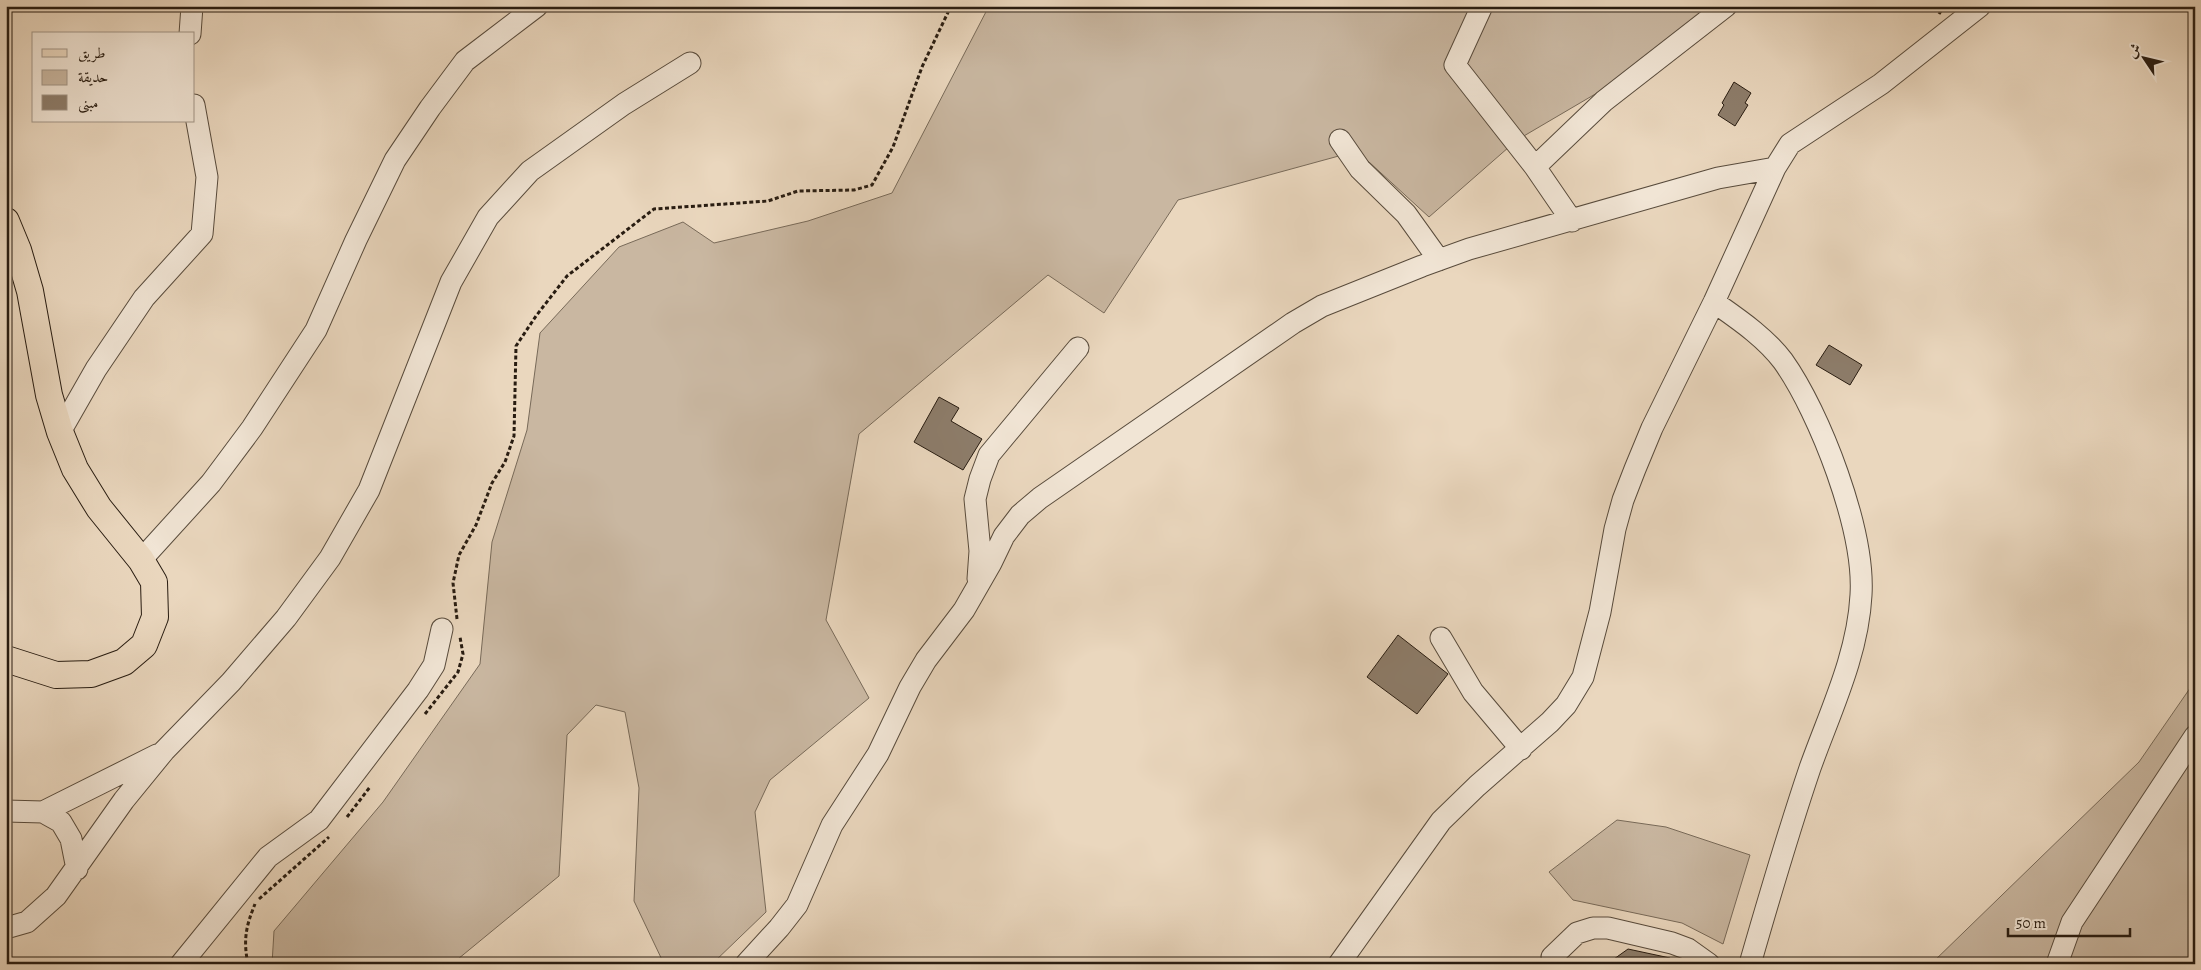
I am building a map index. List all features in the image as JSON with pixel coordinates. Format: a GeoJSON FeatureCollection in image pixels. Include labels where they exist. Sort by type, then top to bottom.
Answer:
{"type":"FeatureCollection","features":[{"type":"Feature","properties":{"kind":"main road"},"geometry":{"type":"LineString","coordinates":[[6,221],[18,250],[30,291],[49,394],[60,432],[75,469],[99,508],[141,560],[154,582],[155,617],[144,645],[124,662],[92,674],[56,675],[6,658]]}},
{"type":"Feature","properties":{"kind":"street"},"geometry":{"type":"LineString","coordinates":[[190,32],[192,6]]}},
{"type":"Feature","properties":{"kind":"street"},"geometry":{"type":"LineString","coordinates":[[141,560],[211,483],[252,428],[316,330],[356,240],[395,160],[430,108],[465,61],[537,6]]}},
{"type":"Feature","properties":{"kind":"street"},"geometry":{"type":"LineString","coordinates":[[1482,6],[1455,65],[1535,167],[1572,221]]}},
{"type":"Feature","properties":{"kind":"street"},"geometry":{"type":"LineString","coordinates":[[1535,167],[1604,101],[1726,6]]}},
{"type":"Feature","properties":{"kind":"street"},"geometry":{"type":"LineString","coordinates":[[1339,964],[1441,820],[1477,786],[1521,749],[1566,705],[1583,676],[1600,612],[1615,529],[1623,500],[1652,428],[1714,302],[1775,168],[1790,144],[1881,84],[1980,6]]}},
{"type":"Feature","properties":{"kind":"street"},"geometry":{"type":"LineString","coordinates":[[6,928],[27,922],[56,896],[124,800],[164,752],[237,675],[286,618],[330,558],[370,490],[451,282],[488,218],[530,172],[624,104],[690,63]]}},
{"type":"Feature","properties":{"kind":"street"},"geometry":{"type":"LineString","coordinates":[[60,432],[96,369],[144,298],[202,234],[206,177],[195,111]]}},
{"type":"Feature","properties":{"kind":"street"},"geometry":{"type":"LineString","coordinates":[[1340,140],[1360,169],[1406,214],[1439,260]]}},
{"type":"Feature","properties":{"kind":"street"},"geometry":{"type":"LineString","coordinates":[[746,964],[779,928],[796,905],[832,825],[878,754],[910,687],[977,589],[1004,536],[1020,515],[1078,472],[1293,323],[1322,306],[1468,249],[1718,178],[1775,168]]}},
{"type":"Feature","properties":{"kind":"street"},"geometry":{"type":"LineString","coordinates":[[1714,302],[1766,342],[1782,360],[1798,386],[1831,458],[1847,504],[1859,554],[1861,584],[1856,633],[1845,671],[1797,805],[1750,964]]}},
{"type":"Feature","properties":{"kind":"street"},"geometry":{"type":"LineString","coordinates":[[977,589],[980,551],[976,499],[980,479],[989,455],[1078,348]]}},
{"type":"Feature","properties":{"kind":"street"},"geometry":{"type":"LineString","coordinates":[[181,964],[268,858],[320,820],[418,690],[434,665],[453,627]]}},
{"type":"Feature","properties":{"kind":"street"},"geometry":{"type":"LineString","coordinates":[[1440,638],[1473,692],[1521,749]]}},
{"type":"Feature","properties":{"kind":"street"},"geometry":{"type":"LineString","coordinates":[[2057,964],[2072,922],[2195,736]]}},
{"type":"Feature","properties":{"kind":"street"},"geometry":{"type":"LineString","coordinates":[[43,812],[164,752]]}},
{"type":"Feature","properties":{"kind":"street"},"geometry":{"type":"LineString","coordinates":[[6,811],[43,812],[61,822],[71,839],[76,869]]}},
{"type":"Feature","properties":{"kind":"street"},"geometry":{"type":"LineString","coordinates":[[1552,956],[1577,933],[1593,928],[1608,928],[1672,943],[1688,949],[1709,964]]}},
{"type":"Feature","properties":{"kind":"path"},"geometry":{"type":"LineString","coordinates":[[420,720],[458,672],[463,654],[453,627],[453,583],[459,555],[476,525],[492,483],[505,462],[514,436],[516,346],[536,316],[567,276],[654,209],[768,201],[798,191],[854,190],[872,185],[893,147],[922,67],[951,6]]}},
{"type":"Feature","properties":{"kind":"path"},"geometry":{"type":"LineString","coordinates":[[346,818],[374,780]]}},
{"type":"Feature","properties":{"kind":"path"},"geometry":{"type":"LineString","coordinates":[[248,964],[244,945],[248,920],[256,902],[335,831]]}},
{"type":"Feature","properties":{"kind":"green space"},"geometry":{"type":"Polygon","coordinates":[[[989,6],[1728,6],[1723,19],[1517,140],[1429,217],[1357,151],[1178,200],[1104,313],[1048,275],[859,434],[826,620],[869,698],[770,780],[755,812],[766,912],[712,964],[664,964],[634,901],[639,788],[625,712],[596,705],[567,735],[559,876],[458,959],[457,964],[272,964],[274,931],[383,802],[480,664],[492,542],[527,430],[540,333],[619,247],[683,222],[714,243],[808,221],[892,193],[989,6]]]}},
{"type":"Feature","properties":{"kind":"green space"},"geometry":{"type":"Polygon","coordinates":[[[2195,681],[2195,964],[1931,964],[2139,762],[2195,681]]]}},
{"type":"Feature","properties":{"kind":"green space"},"geometry":{"type":"Polygon","coordinates":[[[1617,820],[1666,827],[1750,855],[1723,944],[1682,923],[1573,900],[1549,872],[1617,820]]]}},
{"type":"Feature","properties":{"kind":"building"},"geometry":{"type":"Polygon","coordinates":[[[1734,82],[1751,93],[1745,103],[1748,105],[1735,126],[1718,115],[1724,105],[1722,103],[1734,82]]]}},
{"type":"Feature","properties":{"kind":"building"},"geometry":{"type":"Polygon","coordinates":[[[1829,345],[1862,365],[1850,385],[1816,365],[1829,345]]]}},
{"type":"Feature","properties":{"kind":"building"},"geometry":{"type":"Polygon","coordinates":[[[939,397],[959,408],[951,421],[982,439],[963,470],[914,442],[939,397]]]}},
{"type":"Feature","properties":{"kind":"building"},"geometry":{"type":"Polygon","coordinates":[[[1398,635],[1448,674],[1417,714],[1367,677],[1398,635]]]}},
{"type":"Feature","properties":{"kind":"building"},"geometry":{"type":"Polygon","coordinates":[[[1628,949],[1670,958],[1670,964],[1607,964],[1628,949]]]}}]}
